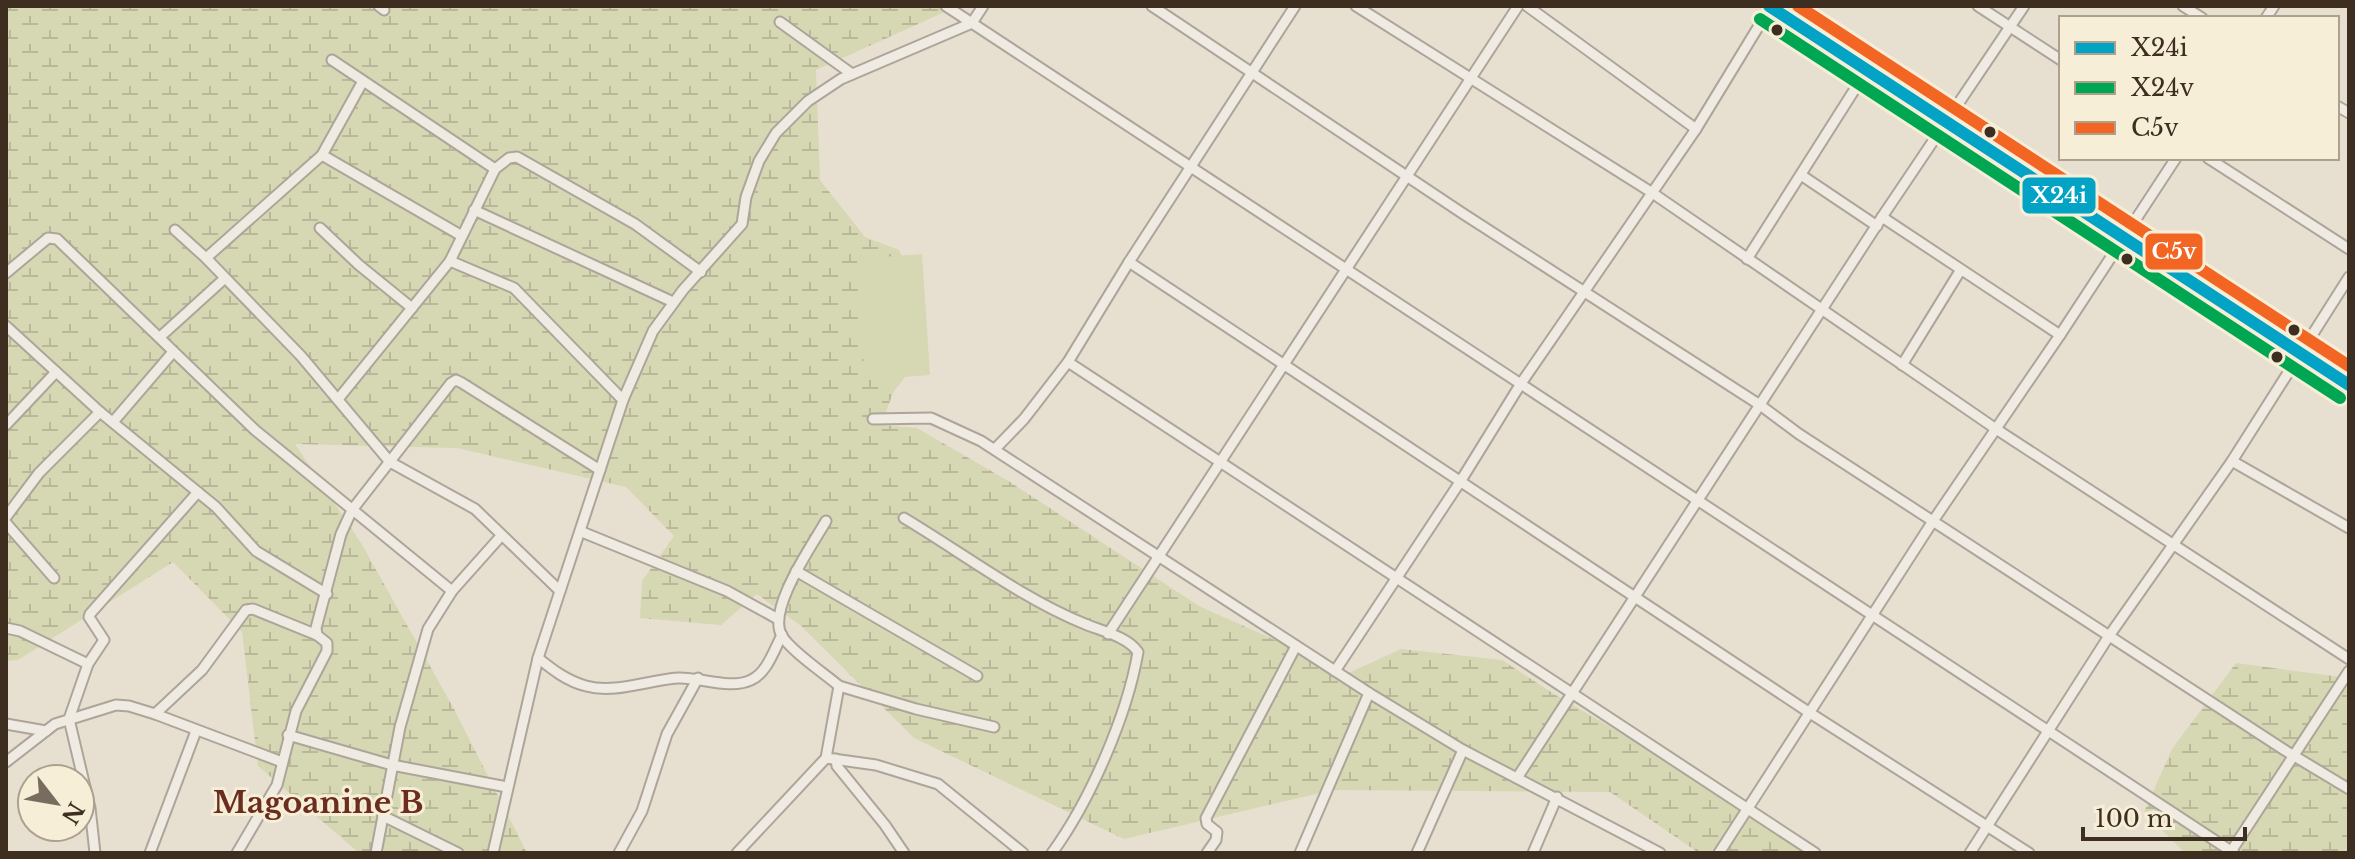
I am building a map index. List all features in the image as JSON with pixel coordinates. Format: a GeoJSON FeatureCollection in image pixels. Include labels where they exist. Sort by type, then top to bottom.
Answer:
{"type":"FeatureCollection","features":[{"type":"Feature","properties":{"kind":"street"},"geometry":{"type":"LineString","coordinates":[[946,6],[2231,852],[2349,671]]}},
{"type":"Feature","properties":{"kind":"street"},"geometry":{"type":"LineString","coordinates":[[493,853],[538,658],[623,400],[653,331],[673,302],[742,224],[746,197],[776,133],[808,101],[852,74],[972,23],[983,6]]}},
{"type":"Feature","properties":{"kind":"street"},"geometry":{"type":"LineString","coordinates":[[1152,6],[1407,177],[2292,755],[2349,789]]}},
{"type":"Feature","properties":{"kind":"street"},"geometry":{"type":"LineString","coordinates":[[995,449],[1024,419],[1068,362],[1295,6]]}},
{"type":"Feature","properties":{"kind":"street"},"geometry":{"type":"LineString","coordinates":[[1356,6],[1651,192],[1996,429],[2349,659]]}},
{"type":"Feature","properties":{"kind":"street"},"geometry":{"type":"LineString","coordinates":[[1108,634],[1518,6]]}},
{"type":"Feature","properties":{"kind":"street"},"geometry":{"type":"LineString","coordinates":[[1527,6],[1696,129]]}},
{"type":"Feature","properties":{"kind":"street"},"geometry":{"type":"LineString","coordinates":[[1335,671],[1520,385],[1696,129],[1770,6],[2349,385]]}},
{"type":"Feature","properties":{"kind":"street"},"geometry":{"type":"LineString","coordinates":[[1978,6],[2059,59]]}},
{"type":"Feature","properties":{"kind":"street"},"geometry":{"type":"LineString","coordinates":[[1517,778],[1879,222],[2024,6]]}},
{"type":"Feature","properties":{"kind":"street"},"geometry":{"type":"LineString","coordinates":[[780,22],[852,74]]}},
{"type":"Feature","properties":{"kind":"street"},"geometry":{"type":"LineString","coordinates":[[332,60],[495,169]]}},
{"type":"Feature","properties":{"kind":"street"},"geometry":{"type":"LineString","coordinates":[[1747,259],[1867,70]]}},
{"type":"Feature","properties":{"kind":"street"},"geometry":{"type":"LineString","coordinates":[[206,258],[322,155],[363,81]]}},
{"type":"Feature","properties":{"kind":"street"},"geometry":{"type":"LineString","coordinates":[[322,155],[462,236]]}},
{"type":"Feature","properties":{"kind":"street"},"geometry":{"type":"LineString","coordinates":[[339,398],[450,261],[495,169],[509,158],[517,157],[635,224],[701,272]]}},
{"type":"Feature","properties":{"kind":"street"},"geometry":{"type":"LineString","coordinates":[[1719,853],[1933,521],[2175,160]]}},
{"type":"Feature","properties":{"kind":"street"},"geometry":{"type":"LineString","coordinates":[[2211,160],[2349,249]]}},
{"type":"Feature","properties":{"kind":"street"},"geometry":{"type":"LineString","coordinates":[[1801,175],[2060,335]]}},
{"type":"Feature","properties":{"kind":"street"},"geometry":{"type":"LineString","coordinates":[[474,210],[673,302]]}},
{"type":"Feature","properties":{"kind":"street"},"geometry":{"type":"LineString","coordinates":[[320,228],[412,308]]}},
{"type":"Feature","properties":{"kind":"street"},"geometry":{"type":"LineString","coordinates":[[175,230],[206,258],[339,398],[390,462],[462,500],[560,591]]}},
{"type":"Feature","properties":{"kind":"street"},"geometry":{"type":"LineString","coordinates":[[6,273],[45,240],[54,238],[255,430],[452,591]]}},
{"type":"Feature","properties":{"kind":"street"},"geometry":{"type":"LineString","coordinates":[[450,261],[514,288],[623,400]]}},
{"type":"Feature","properties":{"kind":"street"},"geometry":{"type":"LineString","coordinates":[[1129,262],[1810,713],[2029,853]]}},
{"type":"Feature","properties":{"kind":"street"},"geometry":{"type":"LineString","coordinates":[[1902,365],[1960,271]]}},
{"type":"Feature","properties":{"kind":"street"},"geometry":{"type":"LineString","coordinates":[[1970,853],[2109,636],[2232,461],[2349,277]]}},
{"type":"Feature","properties":{"kind":"street"},"geometry":{"type":"LineString","coordinates":[[160,337],[224,279]]}},
{"type":"Feature","properties":{"kind":"street"},"geometry":{"type":"LineString","coordinates":[[6,326],[100,412],[198,492],[256,551],[327,594]]}},
{"type":"Feature","properties":{"kind":"street"},"geometry":{"type":"LineString","coordinates":[[113,422],[173,352]]}},
{"type":"Feature","properties":{"kind":"street"},"geometry":{"type":"LineString","coordinates":[[1068,362],[1815,853]]}},
{"type":"Feature","properties":{"kind":"street"},"geometry":{"type":"LineString","coordinates":[[6,425],[56,372]]}},
{"type":"Feature","properties":{"kind":"street"},"geometry":{"type":"LineString","coordinates":[[317,635],[316,628],[341,534],[352,510],[456,380],[600,470]]}},
{"type":"Feature","properties":{"kind":"street"},"geometry":{"type":"LineString","coordinates":[[54,578],[6,520],[39,473],[100,412]]}},
{"type":"Feature","properties":{"kind":"street"},"geometry":{"type":"LineString","coordinates":[[873,419],[931,418],[995,449],[1369,693],[1463,750],[1660,853]]}},
{"type":"Feature","properties":{"kind":"street"},"geometry":{"type":"LineString","coordinates":[[2232,461],[2349,528]]}},
{"type":"Feature","properties":{"kind":"street"},"geometry":{"type":"LineString","coordinates":[[95,853],[90,808],[69,719],[88,664],[104,640],[89,617],[198,492]]}},
{"type":"Feature","properties":{"kind":"street"},"geometry":{"type":"LineString","coordinates":[[904,518],[1042,602],[1138,652],[1110,745],[1074,821],[1052,853]]}},
{"type":"Feature","properties":{"kind":"street"},"geometry":{"type":"LineString","coordinates":[[826,521],[796,571],[778,619],[782,635],[839,686],[916,709],[994,727]]}},
{"type":"Feature","properties":{"kind":"street"},"geometry":{"type":"LineString","coordinates":[[582,532],[727,591],[778,619]]}},
{"type":"Feature","properties":{"kind":"street"},"geometry":{"type":"LineString","coordinates":[[376,853],[400,727],[428,629],[452,591],[501,536]]}},
{"type":"Feature","properties":{"kind":"street"},"geometry":{"type":"LineString","coordinates":[[796,571],[977,676]]}},
{"type":"Feature","properties":{"kind":"street"},"geometry":{"type":"LineString","coordinates":[[155,714],[202,670],[246,610],[253,609],[317,635],[327,643],[327,651],[302,695],[288,735],[277,785],[237,853]]}},
{"type":"Feature","properties":{"kind":"street"},"geometry":{"type":"LineString","coordinates":[[6,628],[20,631],[88,664]]}},
{"type":"Feature","properties":{"kind":"street"},"geometry":{"type":"LineString","coordinates":[[538,658],[559,675],[590,688],[698,678],[729,683],[752,680],[762,671],[782,635]]}},
{"type":"Feature","properties":{"kind":"street"},"geometry":{"type":"LineString","coordinates":[[1207,853],[1217,832],[1207,824],[1206,818],[1296,646]]}},
{"type":"Feature","properties":{"kind":"street"},"geometry":{"type":"LineString","coordinates":[[619,853],[642,811],[667,734],[698,678]]}},
{"type":"Feature","properties":{"kind":"street"},"geometry":{"type":"LineString","coordinates":[[743,851],[831,758],[839,686]]}},
{"type":"Feature","properties":{"kind":"street"},"geometry":{"type":"LineString","coordinates":[[1300,853],[1369,693]]}},
{"type":"Feature","properties":{"kind":"street"},"geometry":{"type":"LineString","coordinates":[[6,762],[46,731],[69,719],[116,705],[155,714],[282,762]]}},
{"type":"Feature","properties":{"kind":"street"},"geometry":{"type":"LineString","coordinates":[[6,724],[46,731]]}},
{"type":"Feature","properties":{"kind":"street"},"geometry":{"type":"LineString","coordinates":[[150,853],[196,731]]}},
{"type":"Feature","properties":{"kind":"street"},"geometry":{"type":"LineString","coordinates":[[288,735],[392,765],[507,787]]}},
{"type":"Feature","properties":{"kind":"street"},"geometry":{"type":"LineString","coordinates":[[1417,853],[1463,750]]}},
{"type":"Feature","properties":{"kind":"street"},"geometry":{"type":"LineString","coordinates":[[831,758],[904,853]]}},
{"type":"Feature","properties":{"kind":"street"},"geometry":{"type":"LineString","coordinates":[[831,758],[876,765],[938,784],[1023,853]]}},
{"type":"Feature","properties":{"kind":"street"},"geometry":{"type":"LineString","coordinates":[[1533,853],[1557,797]]}},
{"type":"Feature","properties":{"kind":"street"},"geometry":{"type":"LineString","coordinates":[[383,816],[458,853]]}},
{"type":"Feature","properties":{"kind":"green space"},"geometry":{"type":"Polygon","coordinates":[[[6,6],[958,6],[816,70],[820,180],[865,237],[899,250],[926,312],[919,358],[893,393],[881,425],[917,428],[1010,482],[1199,606],[1313,657],[1342,676],[1401,649],[1502,660],[1554,694],[1825,853],[1699,853],[1610,792],[1333,790],[1124,839],[914,738],[801,626],[757,594],[721,625],[640,618],[642,581],[674,536],[626,487],[457,448],[295,444],[361,543],[454,709],[527,853],[359,853],[258,766],[242,632],[173,562],[18,660],[6,661],[6,6]]]}},
{"type":"Feature","properties":{"kind":"green space"},"geometry":{"type":"Polygon","coordinates":[[[922,254],[930,375],[865,380],[857,259],[922,254]]]}},
{"type":"Feature","properties":{"kind":"green space"},"geometry":{"type":"Polygon","coordinates":[[[2236,663],[2349,678],[2349,853],[2185,853],[2144,812],[2172,749],[2236,663]]]}},
{"type":"Feature","properties":{"kind":"transit line","name":"X24i"},"geometry":{"type":"LineString","coordinates":[[1769,6],[2349,385]]}},
{"type":"Feature","properties":{"kind":"transit line","name":"C5v"},"geometry":{"type":"LineString","coordinates":[[1798,6],[2349,366]]}},
{"type":"Feature","properties":{"kind":"transit line","name":"X24v"},"geometry":{"type":"LineString","coordinates":[[1760,19],[2340,398]]}},
{"type":"Feature","properties":{"kind":"district","name":"Magoanine B"},"geometry":{"type":"Point","coordinates":[318,802]}}]}
